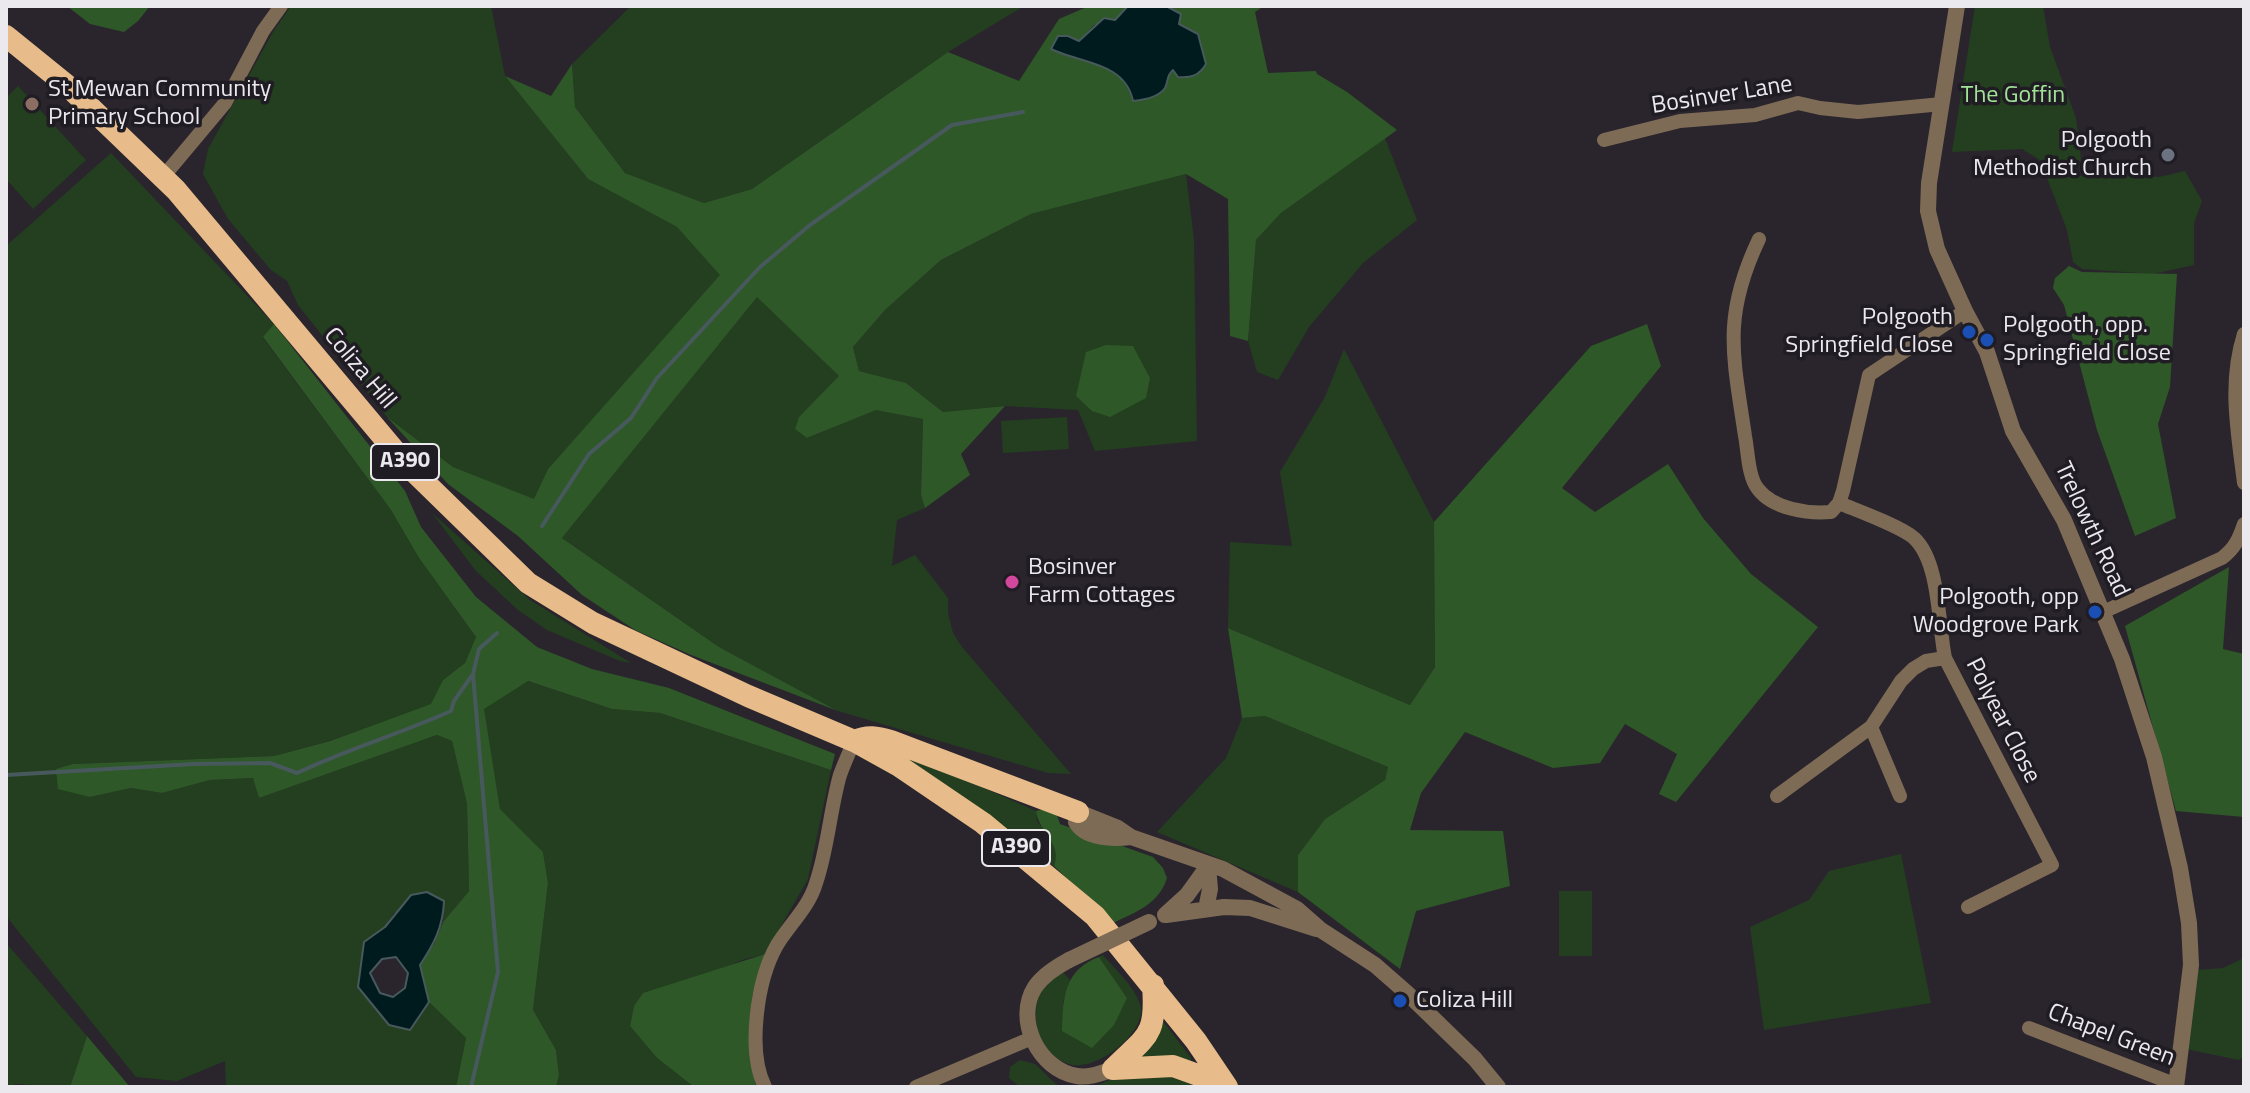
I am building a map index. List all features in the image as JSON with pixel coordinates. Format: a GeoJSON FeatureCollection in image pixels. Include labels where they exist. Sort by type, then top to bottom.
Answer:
{"type":"FeatureCollection","features":[{"type":"Feature","properties":{"kind":"highway","name":"A390"},"geometry":{"type":"LineString","coordinates":[[6,36],[69,87],[163,177]]}},
{"type":"Feature","properties":{"kind":"highway","name":"Coliza Hill"},"geometry":{"type":"LineString","coordinates":[[163,177],[405,463],[528,583],[593,623],[748,696],[854,741]]}},
{"type":"Feature","properties":{"kind":"highway"},"geometry":{"type":"LineString","coordinates":[[854,741],[864,736],[891,741],[1078,812]]}},
{"type":"Feature","properties":{"kind":"highway","name":"A390"},"geometry":{"type":"LineString","coordinates":[[854,741],[945,796],[1026,857],[1095,916],[1153,985],[1227,1087]]}},
{"type":"Feature","properties":{"kind":"highway"},"geometry":{"type":"LineString","coordinates":[[1113,1069],[1149,1034],[1155,1012],[1153,985]]}},
{"type":"Feature","properties":{"kind":"highway"},"geometry":{"type":"LineString","coordinates":[[1113,1069],[1173,1066],[1198,1075],[1216,1087]]}},
{"type":"Feature","properties":{"kind":"street"},"geometry":{"type":"LineString","coordinates":[[163,177],[225,103],[263,31],[281,6]]}},
{"type":"Feature","properties":{"kind":"street","name":"Trelowth Road"},"geometry":{"type":"LineString","coordinates":[[1957,6],[1929,183],[1928,211],[1937,249],[1987,352],[2013,431],[2064,520],[2103,612],[2154,757],[2180,868],[2189,923],[2191,965],[2176,1086]]}},
{"type":"Feature","properties":{"kind":"street","name":"Bosinver Lane"},"geometry":{"type":"LineString","coordinates":[[1604,140],[1680,121],[1755,115],[1798,103],[1858,112],[1942,104]]}},
{"type":"Feature","properties":{"kind":"street"},"geometry":{"type":"LineString","coordinates":[[1759,239],[1741,281],[1734,310],[1732,344],[1755,487],[1769,500],[1785,506],[1816,513],[1831,512],[1839,503],[1869,375],[1965,311]]}},
{"type":"Feature","properties":{"kind":"street"},"geometry":{"type":"LineString","coordinates":[[2244,334],[2235,372],[2234,402],[2244,483]]}},
{"type":"Feature","properties":{"kind":"street","name":"Polyear Close"},"geometry":{"type":"LineString","coordinates":[[1839,503],[1912,536],[1920,546],[1933,575],[1945,658],[2052,865],[1968,907]]}},
{"type":"Feature","properties":{"kind":"street"},"geometry":{"type":"LineString","coordinates":[[2103,612],[2222,558],[2233,550],[2244,524]]}},
{"type":"Feature","properties":{"kind":"street"},"geometry":{"type":"LineString","coordinates":[[1777,796],[1871,727],[1901,681],[1913,669],[1926,661],[1945,658]]}},
{"type":"Feature","properties":{"kind":"street"},"geometry":{"type":"LineString","coordinates":[[1871,727],[1900,796]]}},
{"type":"Feature","properties":{"kind":"street"},"geometry":{"type":"LineString","coordinates":[[765,1087],[754,1049],[766,971],[778,944],[801,913],[816,884],[841,775],[854,741]]}},
{"type":"Feature","properties":{"kind":"street"},"geometry":{"type":"LineString","coordinates":[[1078,812],[1076,822],[1082,831],[1117,839],[1131,837],[1223,869],[1297,909],[1321,930],[1375,965],[1407,993],[1475,1059],[1498,1087]]}},
{"type":"Feature","properties":{"kind":"street"},"geometry":{"type":"LineString","coordinates":[[1166,915],[1187,895],[1208,866]]}},
{"type":"Feature","properties":{"kind":"street"},"geometry":{"type":"LineString","coordinates":[[1201,909],[1210,889],[1208,866]]}},
{"type":"Feature","properties":{"kind":"street"},"geometry":{"type":"LineString","coordinates":[[1187,895],[1201,909]]}},
{"type":"Feature","properties":{"kind":"street"},"geometry":{"type":"LineString","coordinates":[[1113,1069],[1086,1077],[1064,1072],[1045,1059],[1032,1038],[1028,1018],[1033,991],[1044,977],[1069,960],[1166,915],[1201,909],[1236,907],[1260,910],[1321,930]]}},
{"type":"Feature","properties":{"kind":"street","name":"Chapel Green"},"geometry":{"type":"LineString","coordinates":[[2029,1028],[2176,1086]]}},
{"type":"Feature","properties":{"kind":"street"},"geometry":{"type":"LineString","coordinates":[[916,1087],[1032,1038]]}},
{"type":"Feature","properties":{"kind":"green space"},"geometry":{"type":"Polygon","coordinates":[[[67,6],[150,6],[124,32],[90,24],[67,6]]]}},
{"type":"Feature","properties":{"kind":"green space"},"geometry":{"type":"Polygon","coordinates":[[[291,6],[491,6],[505,76],[588,179],[677,227],[721,275],[548,469],[535,500],[453,467],[387,417],[298,305],[287,281],[271,270],[228,219],[203,174],[208,149],[273,32],[291,6]]]}},
{"type":"Feature","properties":{"kind":"green space"},"geometry":{"type":"Polygon","coordinates":[[[631,6],[1024,6],[948,52],[752,189],[704,203],[625,173],[575,107],[572,64],[631,6]]]}},
{"type":"Feature","properties":{"kind":"green space"},"geometry":{"type":"Polygon","coordinates":[[[1089,6],[1135,6],[1127,7],[1115,20],[1094,25],[1079,41],[1068,36],[1052,48],[1111,71],[1127,87],[1133,101],[1143,100],[1174,69],[1180,14],[1166,6],[1264,6],[1255,12],[1268,73],[1316,71],[1397,130],[1281,213],[1256,240],[1248,341],[1230,336],[1228,199],[1186,174],[1031,214],[941,260],[885,310],[853,347],[859,371],[906,383],[943,412],[1005,406],[961,454],[970,475],[925,508],[921,495],[923,419],[876,410],[807,438],[795,429],[799,417],[839,376],[757,297],[562,538],[719,647],[838,711],[691,655],[635,630],[582,595],[518,536],[448,484],[387,417],[453,467],[534,499],[548,469],[720,275],[677,227],[588,179],[505,76],[551,96],[572,64],[575,107],[625,173],[704,203],[752,189],[948,52],[1019,81],[1059,19],[1089,6]]]}},
{"type":"Feature","properties":{"kind":"green space","name":"The Goffin"},"geometry":{"type":"Polygon","coordinates":[[[1975,6],[2043,6],[2050,47],[2076,118],[2082,167],[2047,169],[2040,160],[2022,149],[1952,152],[1975,6]]]}},
{"type":"Feature","properties":{"kind":"green space"},"geometry":{"type":"Polygon","coordinates":[[[18,86],[86,160],[33,209],[6,179],[6,98],[18,86]]]}},
{"type":"Feature","properties":{"kind":"green space"},"geometry":{"type":"Polygon","coordinates":[[[1385,138],[1417,220],[1363,263],[1309,327],[1278,380],[1257,372],[1248,341],[1256,240],[1281,213],[1385,138]]]}},
{"type":"Feature","properties":{"kind":"green space"},"geometry":{"type":"Polygon","coordinates":[[[111,153],[274,324],[263,338],[391,510],[419,558],[476,637],[465,663],[443,680],[432,704],[329,741],[274,756],[73,764],[90,797],[131,788],[162,793],[210,780],[254,778],[259,798],[437,735],[452,741],[467,804],[469,891],[443,922],[444,901],[394,913],[385,927],[364,942],[358,987],[410,1029],[429,1002],[466,1038],[456,1087],[226,1087],[225,1061],[177,1081],[136,1077],[6,916],[6,246],[111,153]]]}},
{"type":"Feature","properties":{"kind":"green space"},"geometry":{"type":"Polygon","coordinates":[[[2185,171],[2202,201],[2194,223],[2194,265],[2153,274],[2082,269],[2073,262],[2067,230],[2047,178],[2118,173],[2159,177],[2185,171]]]}},
{"type":"Feature","properties":{"kind":"green space"},"geometry":{"type":"Polygon","coordinates":[[[1186,174],[1194,240],[1197,441],[1095,451],[1078,410],[1005,406],[943,412],[906,383],[859,371],[853,347],[885,310],[941,260],[1031,214],[1186,174]]]}},
{"type":"Feature","properties":{"kind":"green space"},"geometry":{"type":"Polygon","coordinates":[[[2069,266],[2082,272],[2177,274],[2170,387],[2158,424],[2176,518],[2135,536],[2097,430],[2064,305],[2053,288],[2055,278],[2069,266]]]}},
{"type":"Feature","properties":{"kind":"green space"},"geometry":{"type":"Polygon","coordinates":[[[757,296],[840,377],[799,417],[796,429],[808,438],[876,409],[923,419],[921,495],[925,508],[897,520],[892,566],[915,555],[948,598],[953,633],[962,647],[1071,774],[1048,773],[838,711],[719,647],[562,538],[757,296]]]}},
{"type":"Feature","properties":{"kind":"green space"},"geometry":{"type":"Polygon","coordinates":[[[274,324],[405,491],[421,527],[476,597],[537,647],[592,669],[669,688],[835,754],[831,770],[660,713],[612,709],[528,681],[484,709],[500,809],[543,852],[548,883],[533,1010],[556,1050],[559,1075],[556,1087],[456,1087],[466,1038],[429,1002],[420,965],[434,944],[443,922],[469,891],[467,804],[452,741],[437,735],[259,798],[253,778],[210,780],[162,793],[131,788],[90,797],[58,789],[56,769],[73,764],[274,756],[330,741],[431,704],[443,680],[465,663],[476,637],[419,558],[391,510],[263,337],[274,324]]]}},
{"type":"Feature","properties":{"kind":"green space"},"geometry":{"type":"Polygon","coordinates":[[[1647,324],[1661,366],[1562,488],[1595,512],[1668,464],[1703,518],[1751,574],[1818,627],[1676,802],[1659,794],[1677,754],[1625,724],[1600,763],[1553,768],[1465,732],[1421,793],[1410,830],[1503,831],[1510,886],[1416,911],[1400,969],[1298,892],[1298,855],[1325,819],[1385,780],[1388,767],[1265,716],[1242,718],[1228,628],[1410,705],[1435,667],[1434,522],[1591,346],[1647,324]]]}},
{"type":"Feature","properties":{"kind":"green space"},"geometry":{"type":"Polygon","coordinates":[[[1106,345],[1133,346],[1150,378],[1146,398],[1110,417],[1092,411],[1076,396],[1086,352],[1106,345]]]}},
{"type":"Feature","properties":{"kind":"green space"},"geometry":{"type":"Polygon","coordinates":[[[1344,349],[1434,522],[1435,667],[1410,705],[1228,628],[1230,542],[1292,546],[1280,472],[1325,397],[1344,349]]]}},
{"type":"Feature","properties":{"kind":"green space"},"geometry":{"type":"Polygon","coordinates":[[[1067,417],[1069,449],[1003,453],[1001,421],[1067,417]]]}},
{"type":"Feature","properties":{"kind":"green space"},"geometry":{"type":"Polygon","coordinates":[[[432,513],[530,600],[631,663],[547,630],[518,610],[476,571],[432,513]]]}},
{"type":"Feature","properties":{"kind":"green space"},"geometry":{"type":"Polygon","coordinates":[[[2229,567],[2223,649],[2244,654],[2244,817],[2176,811],[2125,626],[2229,567]]]}},
{"type":"Feature","properties":{"kind":"green space"},"geometry":{"type":"Polygon","coordinates":[[[527,681],[612,709],[660,713],[831,770],[808,879],[765,954],[745,959],[634,1006],[630,1026],[657,1058],[694,1087],[556,1087],[559,1075],[556,1050],[533,1011],[548,883],[543,852],[500,809],[483,709],[527,681]]]}},
{"type":"Feature","properties":{"kind":"green space"},"geometry":{"type":"Polygon","coordinates":[[[1265,716],[1388,767],[1385,780],[1325,819],[1298,855],[1298,892],[1157,832],[1226,758],[1242,718],[1265,716]]]}},
{"type":"Feature","properties":{"kind":"green space"},"geometry":{"type":"Polygon","coordinates":[[[886,745],[1036,811],[1037,821],[1051,838],[1058,858],[1054,866],[886,745]]]}},
{"type":"Feature","properties":{"kind":"green space"},"geometry":{"type":"Polygon","coordinates":[[[1047,808],[1057,815],[1060,824],[1153,857],[1167,878],[1158,894],[1146,906],[1113,923],[1054,866],[1053,844],[1036,811],[1047,808]]]}},
{"type":"Feature","properties":{"kind":"green space"},"geometry":{"type":"Polygon","coordinates":[[[1901,854],[1931,1003],[1764,1030],[1750,927],[1809,900],[1829,871],[1901,854]]]}},
{"type":"Feature","properties":{"kind":"green space"},"geometry":{"type":"Polygon","coordinates":[[[1559,891],[1592,891],[1592,956],[1559,956],[1559,891]]]}},
{"type":"Feature","properties":{"kind":"green space"},"geometry":{"type":"Polygon","coordinates":[[[6,943],[87,1036],[70,1087],[15,1084],[14,1087],[6,1087],[6,943]]]}},
{"type":"Feature","properties":{"kind":"green space"},"geometry":{"type":"Polygon","coordinates":[[[765,954],[752,997],[750,1043],[756,1087],[694,1087],[657,1058],[630,1026],[634,1006],[643,993],[765,954]]]}},
{"type":"Feature","properties":{"kind":"green space"},"geometry":{"type":"Polygon","coordinates":[[[1103,955],[1133,991],[1140,1004],[1141,1015],[1128,1038],[1118,1048],[1092,1062],[1069,1064],[1049,1051],[1038,1032],[1038,997],[1047,982],[1062,971],[1070,980],[1063,1003],[1127,998],[1099,957],[1103,955]]]}},
{"type":"Feature","properties":{"kind":"green space"},"geometry":{"type":"Polygon","coordinates":[[[1099,957],[1127,998],[1114,1025],[1092,1048],[1062,1031],[1063,1007],[1072,977],[1099,957]]]}},
{"type":"Feature","properties":{"kind":"green space"},"geometry":{"type":"Polygon","coordinates":[[[2244,958],[2244,1056],[2239,1060],[2186,1049],[2196,970],[2223,968],[2244,958]]]}},
{"type":"Feature","properties":{"kind":"green space"},"geometry":{"type":"Polygon","coordinates":[[[1162,1020],[1191,1061],[1129,1060],[1162,1020]]]}},
{"type":"Feature","properties":{"kind":"green space"},"geometry":{"type":"Polygon","coordinates":[[[87,1036],[130,1087],[70,1087],[87,1036]]]}},
{"type":"Feature","properties":{"kind":"green space"},"geometry":{"type":"Polygon","coordinates":[[[1020,1060],[1035,1064],[1059,1087],[1020,1087],[1009,1078],[1010,1067],[1020,1060]]]}},
{"type":"Feature","properties":{"kind":"green space"},"geometry":{"type":"Polygon","coordinates":[[[1160,1069],[1206,1087],[1094,1087],[1118,1076],[1160,1069]]]}},
{"type":"Feature","properties":{"kind":"shaded area"},"geometry":{"type":"Polygon","coordinates":[[[1166,6],[1181,14],[1179,24],[1198,34],[1206,64],[1191,76],[1178,77],[1173,70],[1165,88],[1150,98],[1133,101],[1128,88],[1112,71],[1051,49],[1058,36],[1079,41],[1104,18],[1115,20],[1127,7],[1166,6]]]}},
{"type":"Feature","properties":{"kind":"shaded area"},"geometry":{"type":"Polygon","coordinates":[[[427,892],[444,901],[437,935],[420,965],[429,1002],[410,1030],[389,1025],[358,987],[364,942],[385,927],[411,895],[427,892]],[[396,957],[382,959],[370,973],[380,993],[393,997],[405,988],[408,973],[396,957]]]}},
{"type":"Feature","properties":{"kind":"waterway"},"geometry":{"type":"LineString","coordinates":[[542,526],[589,454],[631,418],[657,378],[760,267],[810,225],[952,125],[1023,112]]}},
{"type":"Feature","properties":{"kind":"waterway"},"geometry":{"type":"LineString","coordinates":[[6,775],[194,764],[270,763],[297,773],[451,711],[454,701],[473,674],[479,649],[497,633]]}},
{"type":"Feature","properties":{"kind":"waterway"},"geometry":{"type":"LineString","coordinates":[[471,1087],[498,972],[473,674]]}},
{"type":"Feature","properties":{"kind":"place","name":"St Mewan Community Primary School"},"geometry":{"type":"Point","coordinates":[32,104]}},
{"type":"Feature","properties":{"kind":"place","name":"Polgooth Methodist Church"},"geometry":{"type":"Point","coordinates":[2168,155]}},
{"type":"Feature","properties":{"kind":"place","name":"Polgooth Springfield Close"},"geometry":{"type":"Point","coordinates":[1969,332]}},
{"type":"Feature","properties":{"kind":"place","name":"Polgooth, opp. Springfield Close"},"geometry":{"type":"Point","coordinates":[1987,340]}},
{"type":"Feature","properties":{"kind":"place","name":"Bosinver Farm Cottages"},"geometry":{"type":"Point","coordinates":[1012,582]}},
{"type":"Feature","properties":{"kind":"place","name":"Polgooth, opp Woodgrove Park"},"geometry":{"type":"Point","coordinates":[2095,612]}},
{"type":"Feature","properties":{"kind":"place","name":"Coliza Hill"},"geometry":{"type":"Point","coordinates":[1400,1001]}}]}
